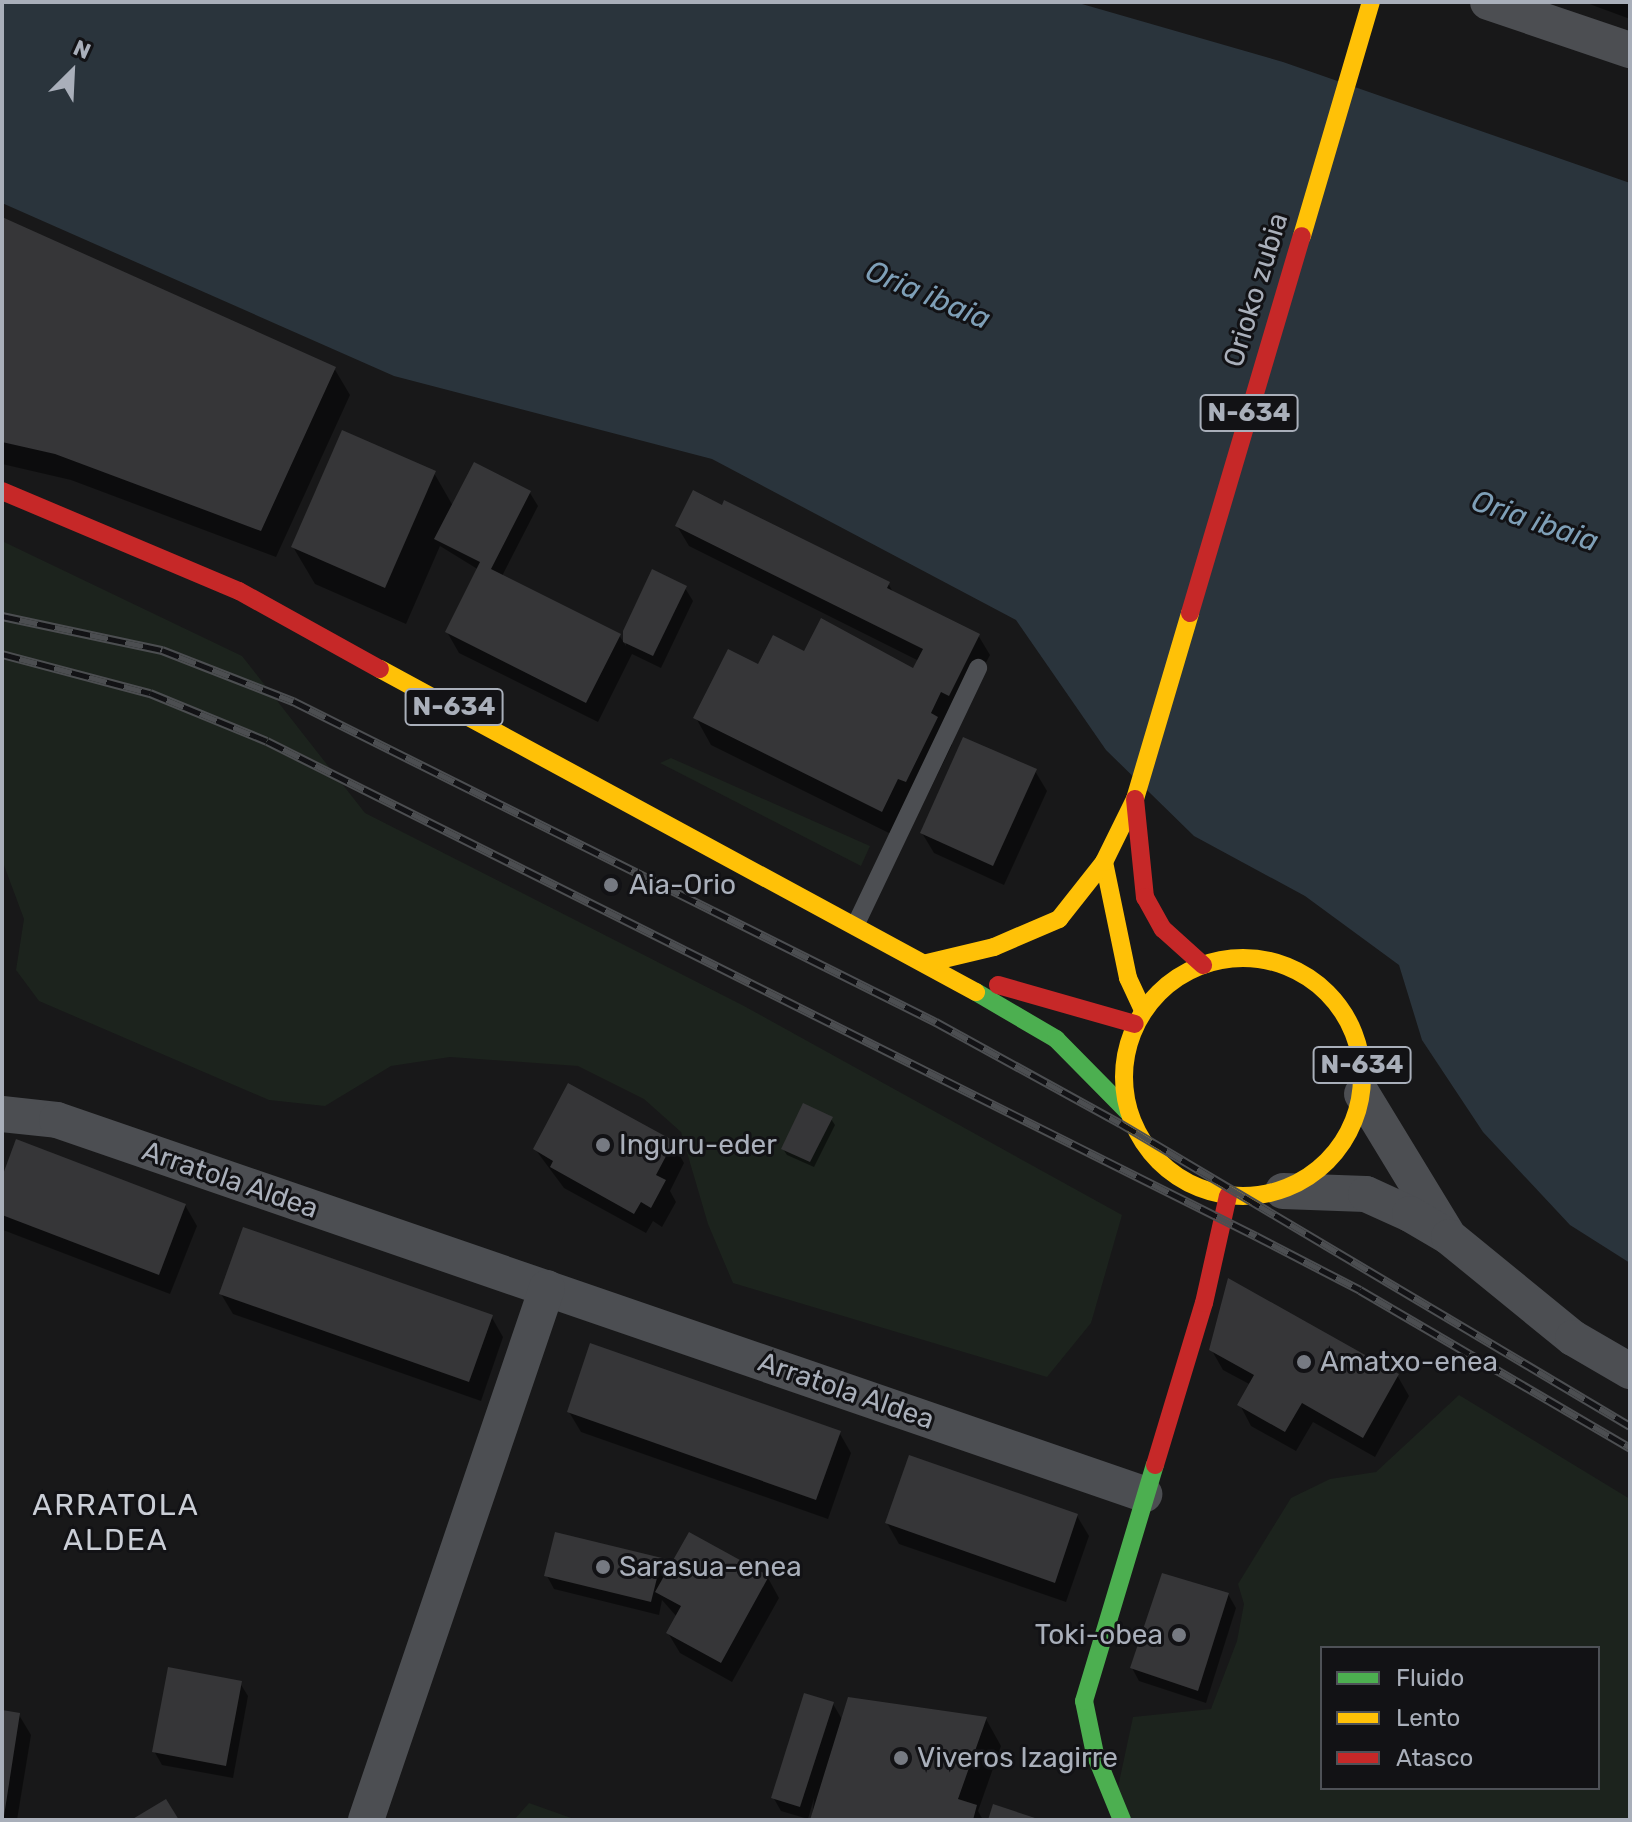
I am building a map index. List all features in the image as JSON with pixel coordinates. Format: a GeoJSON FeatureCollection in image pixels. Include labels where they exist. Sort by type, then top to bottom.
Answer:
{"type":"FeatureCollection","features":[{"type":"Feature","properties":{"kind":"main road","name":"Orioko zubia"},"geometry":{"type":"LineString","coordinates":[[1135,799],[1371,2]]}},
{"type":"Feature","properties":{"kind":"main road","name":"N-634"},"geometry":{"type":"LineString","coordinates":[[2,491],[239,591],[927,963],[1056,1039],[1129,1113]]}},
{"type":"Feature","properties":{"kind":"main road","name":"N-634"},"geometry":{"type":"LineString","coordinates":[[927,963],[994,947],[1059,919],[1104,862],[1135,799]]}},
{"type":"Feature","properties":{"kind":"main road","name":"N-634"},"geometry":{"type":"LineString","coordinates":[[1135,799],[1145,897],[1163,929],[1203,965]]}},
{"type":"Feature","properties":{"kind":"main road"},"geometry":{"type":"LineString","coordinates":[[1104,862],[1139,1017]]}},
{"type":"Feature","properties":{"kind":"main road","name":"N-634"},"geometry":{"type":"LineString","coordinates":[[1260,959],[1314,981],[1344,1013],[1360,1048],[1362,1094],[1348,1137],[1327,1163],[1283,1191],[1228,1196],[1197,1188],[1167,1170],[1138,1136],[1129,1113],[1123,1075],[1139,1017],[1163,988],[1203,965],[1260,959]]}},
{"type":"Feature","properties":{"kind":"main road","name":"N-634"},"geometry":{"type":"LineString","coordinates":[[927,963],[1139,1017]]}},
{"type":"Feature","properties":{"kind":"main road"},"geometry":{"type":"LineString","coordinates":[[1122,1820],[1095,1754],[1084,1701],[1200,1316],[1228,1196]]}},
{"type":"Feature","properties":{"kind":"street"},"geometry":{"type":"LineString","coordinates":[[1488,2],[1630,50]]}},
{"type":"Feature","properties":{"kind":"street"},"geometry":{"type":"LineString","coordinates":[[1362,1094],[1449,1237]]}},
{"type":"Feature","properties":{"kind":"street","name":"Arratola Aldea"},"geometry":{"type":"LineString","coordinates":[[2,1114],[57,1120],[1144,1494]]}},
{"type":"Feature","properties":{"kind":"street"},"geometry":{"type":"LineString","coordinates":[[1283,1191],[1366,1194],[1449,1237],[1573,1338],[1630,1371]]}},
{"type":"Feature","properties":{"kind":"street"},"geometry":{"type":"LineString","coordinates":[[366,1820],[547,1288]]}},
{"type":"Feature","properties":{"kind":"lane"},"geometry":{"type":"LineString","coordinates":[[855,926],[978,668]]}},
{"type":"Feature","properties":{"kind":"shaded area"},"geometry":{"type":"Polygon","coordinates":[[[2,541],[242,656],[365,813],[744,1006],[1122,1215],[1091,1323],[1047,1377],[733,1283],[708,1224],[681,1132],[644,1099],[578,1066],[450,1057],[391,1066],[325,1106],[269,1100],[39,1001],[16,970],[24,919],[2,860],[2,541]]]}},
{"type":"Feature","properties":{"kind":"shaded area"},"geometry":{"type":"Polygon","coordinates":[[[671,758],[870,846],[861,866],[660,763],[671,758]]]}},
{"type":"Feature","properties":{"kind":"shaded area"},"geometry":{"type":"Polygon","coordinates":[[[1459,1395],[1630,1499],[1630,1820],[1111,1820],[1133,1717],[1211,1709],[1237,1641],[1244,1604],[1238,1584],[1291,1498],[1330,1479],[1376,1472],[1459,1395]]]}},
{"type":"Feature","properties":{"kind":"shaded area"},"geometry":{"type":"Polygon","coordinates":[[[529,1803],[574,1819],[575,1820],[514,1820],[529,1803]]]}},
{"type":"Feature","properties":{"kind":"water","name":"Oria ibaia"},"geometry":{"type":"Polygon","coordinates":[[[2,2],[1075,2],[1283,62],[1630,183],[1630,1263],[1570,1225],[1483,1132],[1422,1040],[1399,965],[1305,896],[1194,836],[1106,750],[1016,620],[712,459],[394,376],[2,203],[2,2]]]}},
{"type":"Feature","properties":{"kind":"building"},"geometry":{"type":"Polygon","coordinates":[[[2,217],[336,367],[261,531],[55,454],[2,442],[2,217]]]}},
{"type":"Feature","properties":{"kind":"building"},"geometry":{"type":"Polygon","coordinates":[[[342,430],[436,471],[385,588],[291,547],[342,430]]]}},
{"type":"Feature","properties":{"kind":"building"},"geometry":{"type":"Polygon","coordinates":[[[474,462],[531,491],[491,569],[621,634],[586,703],[445,632],[480,562],[434,539],[474,462]]]}},
{"type":"Feature","properties":{"kind":"building"},"geometry":{"type":"Polygon","coordinates":[[[693,490],[722,505],[724,500],[890,582],[887,588],[980,634],[949,696],[941,692],[931,713],[938,717],[906,782],[898,779],[882,812],[693,718],[728,649],[758,664],[773,635],[804,651],[821,618],[913,668],[923,649],[675,526],[693,490]]]}},
{"type":"Feature","properties":{"kind":"building"},"geometry":{"type":"Polygon","coordinates":[[[652,569],[687,586],[653,656],[623,642],[623,631],[652,569]]]}},
{"type":"Feature","properties":{"kind":"building"},"geometry":{"type":"Polygon","coordinates":[[[963,737],[1037,769],[993,866],[920,833],[963,737]]]}},
{"type":"Feature","properties":{"kind":"building","name":"Inguru-eder"},"geometry":{"type":"Polygon","coordinates":[[[568,1083],[674,1141],[656,1175],[666,1180],[651,1208],[641,1202],[634,1214],[550,1167],[553,1161],[533,1149],[568,1083]]]}},
{"type":"Feature","properties":{"kind":"building"},"geometry":{"type":"Polygon","coordinates":[[[803,1103],[833,1117],[810,1162],[781,1149],[803,1103]]]}},
{"type":"Feature","properties":{"kind":"building"},"geometry":{"type":"Polygon","coordinates":[[[16,1139],[186,1204],[159,1275],[2,1215],[2,1177],[16,1139]]]}},
{"type":"Feature","properties":{"kind":"building"},"geometry":{"type":"Polygon","coordinates":[[[243,1227],[493,1315],[469,1382],[219,1294],[243,1227]]]}},
{"type":"Feature","properties":{"kind":"building","name":"Amatxo-enea"},"geometry":{"type":"Polygon","coordinates":[[[1228,1278],[1399,1374],[1363,1438],[1302,1403],[1285,1432],[1237,1405],[1254,1375],[1209,1350],[1228,1278]]]}},
{"type":"Feature","properties":{"kind":"building"},"geometry":{"type":"Polygon","coordinates":[[[590,1343],[841,1431],[816,1500],[567,1412],[590,1343]]]}},
{"type":"Feature","properties":{"kind":"building"},"geometry":{"type":"Polygon","coordinates":[[[909,1455],[1078,1514],[1055,1583],[885,1523],[909,1455]]]}},
{"type":"Feature","properties":{"kind":"building","name":"Sarasua-enea"},"geometry":{"type":"Polygon","coordinates":[[[555,1532],[662,1558],[651,1602],[544,1576],[555,1532]]]}},
{"type":"Feature","properties":{"kind":"building"},"geometry":{"type":"Polygon","coordinates":[[[689,1532],[769,1576],[721,1663],[666,1633],[681,1606],[655,1592],[689,1532]]]}},
{"type":"Feature","properties":{"kind":"building","name":"Toki-obea"},"geometry":{"type":"Polygon","coordinates":[[[1162,1573],[1229,1593],[1198,1691],[1130,1668],[1162,1573]]]}},
{"type":"Feature","properties":{"kind":"building"},"geometry":{"type":"Polygon","coordinates":[[[168,1667],[242,1681],[226,1766],[152,1752],[168,1667]]]}},
{"type":"Feature","properties":{"kind":"building"},"geometry":{"type":"Polygon","coordinates":[[[804,1693],[834,1702],[800,1807],[771,1798],[804,1693]]]}},
{"type":"Feature","properties":{"kind":"building","name":"Viveros Izagirre"},"geometry":{"type":"Polygon","coordinates":[[[848,1697],[987,1717],[958,1799],[977,1805],[973,1820],[810,1820],[848,1697]]]}},
{"type":"Feature","properties":{"kind":"building"},"geometry":{"type":"Polygon","coordinates":[[[2,1710],[20,1713],[4,1816],[2,1816],[2,1710]]]}},
{"type":"Feature","properties":{"kind":"building"},"geometry":{"type":"Polygon","coordinates":[[[166,1799],[179,1820],[131,1820],[166,1799]]]}},
{"type":"Feature","properties":{"kind":"building"},"geometry":{"type":"Polygon","coordinates":[[[993,1804],[1038,1819],[1038,1820],[988,1820],[993,1804]]]}},
{"type":"Feature","properties":{"kind":"railway"},"geometry":{"type":"LineString","coordinates":[[2,616],[162,650],[293,701],[936,1022],[1120,1123],[1630,1426]]}},
{"type":"Feature","properties":{"kind":"railway"},"geometry":{"type":"LineString","coordinates":[[2,654],[150,693],[267,741],[1256,1236],[1360,1290],[1630,1448]]}},
{"type":"Feature","properties":{"kind":"traffic: fast"},"geometry":{"type":"LineString","coordinates":[[976,992],[1056,1039],[1129,1113]]}},
{"type":"Feature","properties":{"kind":"traffic: fast"},"geometry":{"type":"LineString","coordinates":[[1122,1820],[1095,1754],[1084,1701],[1155,1465]]}},
{"type":"Feature","properties":{"kind":"traffic: slow"},"geometry":{"type":"LineString","coordinates":[[1302,236],[1371,2]]}},
{"type":"Feature","properties":{"kind":"traffic: slow"},"geometry":{"type":"LineString","coordinates":[[927,963],[994,947],[1059,919],[1104,862],[1135,799],[1190,613]]}},
{"type":"Feature","properties":{"kind":"traffic: slow"},"geometry":{"type":"LineString","coordinates":[[380,669],[976,992]]}},
{"type":"Feature","properties":{"kind":"traffic: slow"},"geometry":{"type":"LineString","coordinates":[[1104,862],[1128,978],[1143,1010]]}},
{"type":"Feature","properties":{"kind":"traffic: slow"},"geometry":{"type":"LineString","coordinates":[[1243,958],[1266,960],[1289,967],[1327,993],[1353,1031],[1360,1054],[1362,1077],[1360,1100],[1353,1123],[1327,1161],[1289,1187],[1266,1194],[1243,1196],[1220,1194],[1197,1187],[1159,1161],[1133,1123],[1126,1100],[1124,1077],[1126,1054],[1133,1031],[1159,993],[1197,967],[1220,960],[1243,958]]}},
{"type":"Feature","properties":{"kind":"traffic: jam"},"geometry":{"type":"LineString","coordinates":[[1190,613],[1302,236]]}},
{"type":"Feature","properties":{"kind":"traffic: jam"},"geometry":{"type":"LineString","coordinates":[[2,491],[239,591],[380,669]]}},
{"type":"Feature","properties":{"kind":"traffic: jam"},"geometry":{"type":"LineString","coordinates":[[1135,799],[1145,897],[1163,929],[1203,965]]}},
{"type":"Feature","properties":{"kind":"traffic: jam"},"geometry":{"type":"LineString","coordinates":[[998,985],[1135,1024]]}},
{"type":"Feature","properties":{"kind":"traffic: jam"},"geometry":{"type":"LineString","coordinates":[[1155,1465],[1204,1303],[1228,1196]]}},
{"type":"Feature","properties":{"kind":"place","name":"Aia-Orio"},"geometry":{"type":"Point","coordinates":[611,885]}},
{"type":"Feature","properties":{"kind":"place","name":"Inguru-eder"},"geometry":{"type":"Point","coordinates":[603,1145]}},
{"type":"Feature","properties":{"kind":"place","name":"Amatxo-enea"},"geometry":{"type":"Point","coordinates":[1304,1362]}},
{"type":"Feature","properties":{"kind":"place","name":"Sarasua-enea"},"geometry":{"type":"Point","coordinates":[603,1567]}},
{"type":"Feature","properties":{"kind":"place","name":"Toki-obea"},"geometry":{"type":"Point","coordinates":[1179,1635]}},
{"type":"Feature","properties":{"kind":"place","name":"Viveros Izagirre"},"geometry":{"type":"Point","coordinates":[901,1758]}},
{"type":"Feature","properties":{"kind":"district","name":"ARRATOLA ALDEA"},"geometry":{"type":"Point","coordinates":[116,1522]}}]}
